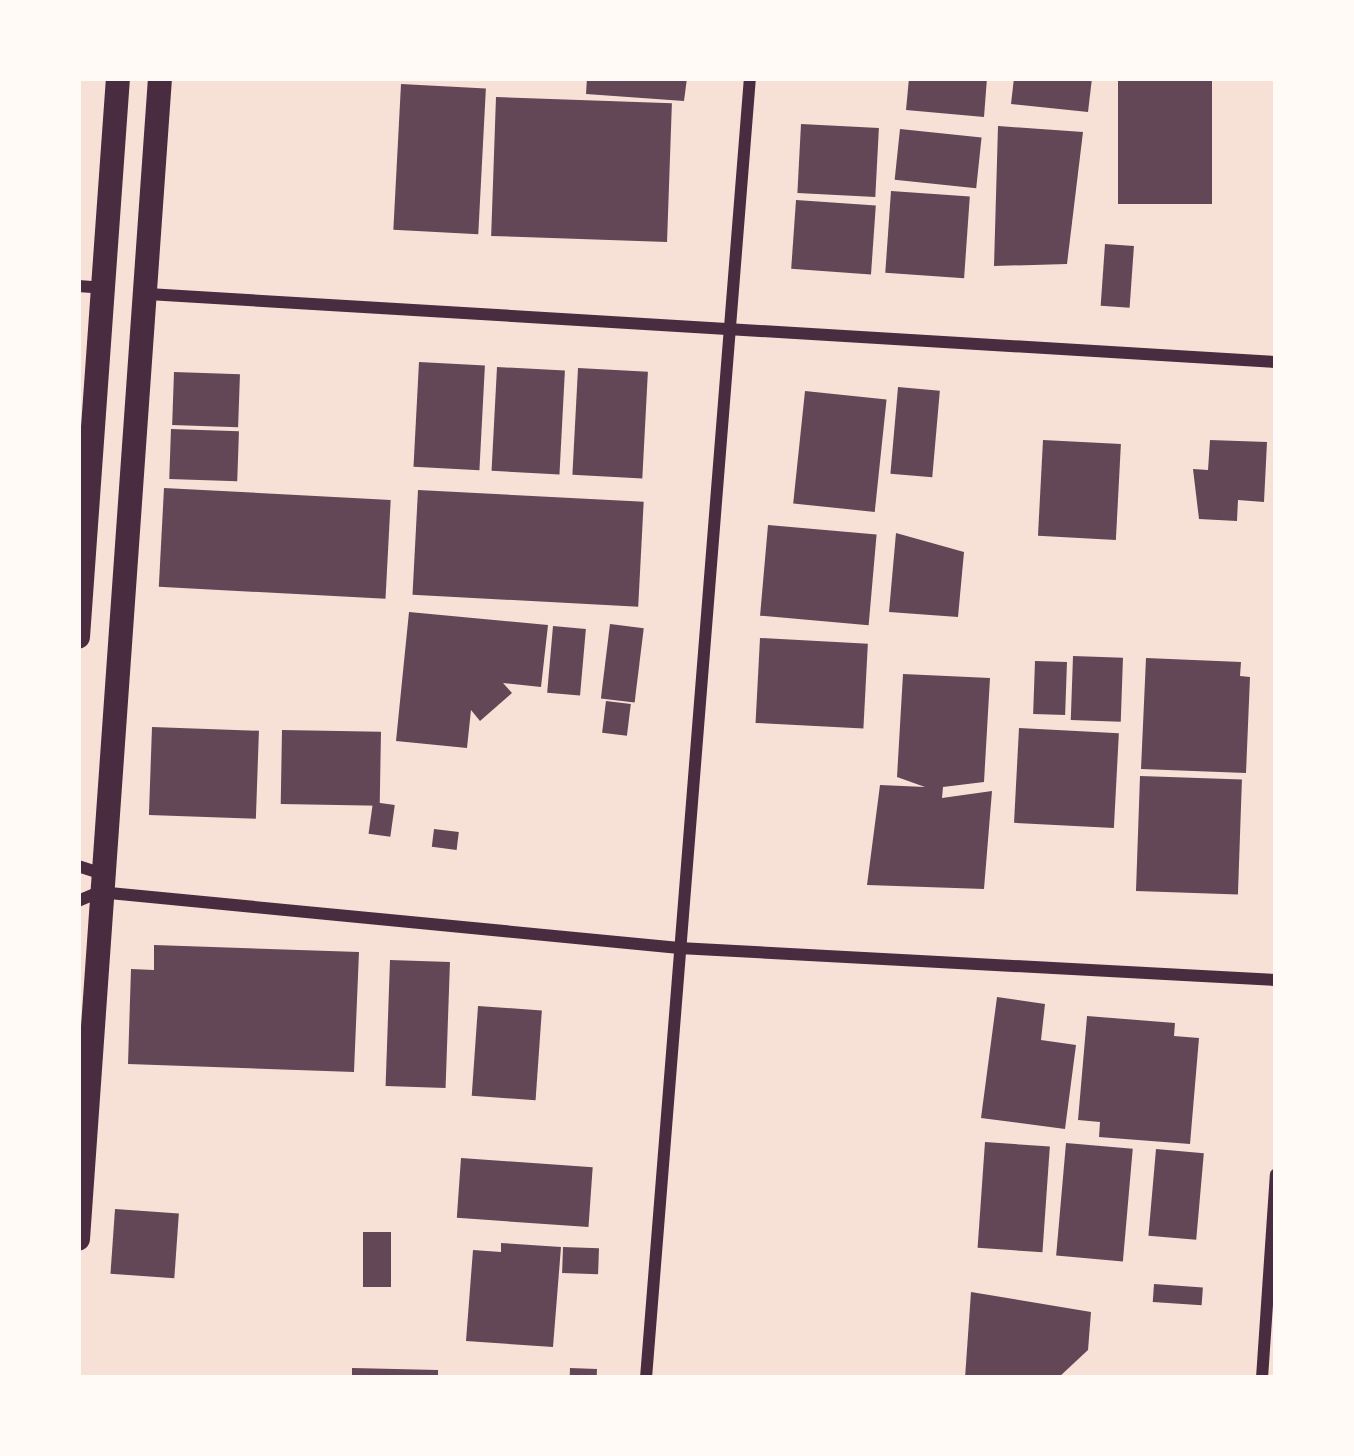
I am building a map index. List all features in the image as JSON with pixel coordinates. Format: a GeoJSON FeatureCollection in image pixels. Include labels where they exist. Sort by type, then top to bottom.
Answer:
{"type":"FeatureCollection","features":[{"type":"Feature","properties":{"kind":"main road"},"geometry":{"type":"LineString","coordinates":[[78,637],[107,288],[118,78]]}},
{"type":"Feature","properties":{"kind":"main road"},"geometry":{"type":"LineString","coordinates":[[78,1239],[89,883],[148,294],[160,78]]}},
{"type":"Feature","properties":{"kind":"street"},"geometry":{"type":"LineString","coordinates":[[646,1378],[724,333],[750,78]]}},
{"type":"Feature","properties":{"kind":"street"},"geometry":{"type":"LineString","coordinates":[[78,286],[107,288]]}},
{"type":"Feature","properties":{"kind":"street"},"geometry":{"type":"LineString","coordinates":[[148,294],[724,333],[1276,362]]}},
{"type":"Feature","properties":{"kind":"street"},"geometry":{"type":"LineString","coordinates":[[89,883],[679,948],[1276,980]]}},
{"type":"Feature","properties":{"kind":"street"},"geometry":{"type":"LineString","coordinates":[[1262,1378],[1276,1174]]}},
{"type":"Feature","properties":{"kind":"building"},"geometry":{"type":"Polygon","coordinates":[[[587,78],[687,78],[684,101],[586,94],[587,78]]]}},
{"type":"Feature","properties":{"kind":"building"},"geometry":{"type":"Polygon","coordinates":[[[909,78],[987,78],[984,117],[906,110],[909,78]]]}},
{"type":"Feature","properties":{"kind":"building"},"geometry":{"type":"Polygon","coordinates":[[[1014,78],[1092,78],[1088,112],[1011,104],[1014,78]]]}},
{"type":"Feature","properties":{"kind":"building"},"geometry":{"type":"Polygon","coordinates":[[[1118,78],[1212,78],[1212,204],[1118,204],[1118,78]]]}},
{"type":"Feature","properties":{"kind":"building"},"geometry":{"type":"Polygon","coordinates":[[[401,84],[486,88],[478,234],[393,230],[401,84]]]}},
{"type":"Feature","properties":{"kind":"building"},"geometry":{"type":"Polygon","coordinates":[[[496,97],[672,103],[667,242],[491,236],[496,97]]]}},
{"type":"Feature","properties":{"kind":"building"},"geometry":{"type":"Polygon","coordinates":[[[801,124],[879,128],[875,197],[797,193],[801,124]]]}},
{"type":"Feature","properties":{"kind":"building"},"geometry":{"type":"Polygon","coordinates":[[[998,126],[1083,132],[1067,264],[994,266],[998,126]]]}},
{"type":"Feature","properties":{"kind":"building"},"geometry":{"type":"Polygon","coordinates":[[[900,129],[982,138],[976,188],[895,180],[900,129]]]}},
{"type":"Feature","properties":{"kind":"building"},"geometry":{"type":"Polygon","coordinates":[[[891,191],[970,197],[964,278],[885,273],[891,191]]]}},
{"type":"Feature","properties":{"kind":"building"},"geometry":{"type":"Polygon","coordinates":[[[796,200],[876,206],[871,274],[791,269],[796,200]]]}},
{"type":"Feature","properties":{"kind":"building"},"geometry":{"type":"Polygon","coordinates":[[[1105,244],[1134,246],[1130,308],[1101,306],[1105,244]]]}},
{"type":"Feature","properties":{"kind":"building"},"geometry":{"type":"Polygon","coordinates":[[[419,362],[485,365],[479,470],[414,467],[419,362]]]}},
{"type":"Feature","properties":{"kind":"building"},"geometry":{"type":"Polygon","coordinates":[[[497,367],[565,371],[559,474],[492,471],[497,367]]]}},
{"type":"Feature","properties":{"kind":"building"},"geometry":{"type":"Polygon","coordinates":[[[578,368],[648,372],[642,479],[572,475],[578,368]]]}},
{"type":"Feature","properties":{"kind":"building"},"geometry":{"type":"Polygon","coordinates":[[[174,372],[240,374],[238,427],[172,425],[174,372]]]}},
{"type":"Feature","properties":{"kind":"building"},"geometry":{"type":"Polygon","coordinates":[[[898,387],[940,391],[932,477],[890,474],[898,387]]]}},
{"type":"Feature","properties":{"kind":"building"},"geometry":{"type":"Polygon","coordinates":[[[805,391],[887,400],[875,512],[793,503],[805,391]]]}},
{"type":"Feature","properties":{"kind":"building"},"geometry":{"type":"Polygon","coordinates":[[[171,429],[239,431],[237,481],[169,479],[171,429]]]}},
{"type":"Feature","properties":{"kind":"building"},"geometry":{"type":"Polygon","coordinates":[[[1043,440],[1121,444],[1116,540],[1038,536],[1043,440]]]}},
{"type":"Feature","properties":{"kind":"building"},"geometry":{"type":"Polygon","coordinates":[[[1210,440],[1267,442],[1264,502],[1238,500],[1237,521],[1199,519],[1193,469],[1208,470],[1210,440]]]}},
{"type":"Feature","properties":{"kind":"building"},"geometry":{"type":"Polygon","coordinates":[[[164,488],[391,500],[386,599],[159,587],[164,488]]]}},
{"type":"Feature","properties":{"kind":"building"},"geometry":{"type":"Polygon","coordinates":[[[418,490],[644,502],[638,607],[413,595],[418,490]]]}},
{"type":"Feature","properties":{"kind":"building"},"geometry":{"type":"Polygon","coordinates":[[[768,525],[877,534],[869,625],[760,616],[768,525]]]}},
{"type":"Feature","properties":{"kind":"building"},"geometry":{"type":"Polygon","coordinates":[[[896,533],[964,552],[958,617],[889,612],[896,533]]]}},
{"type":"Feature","properties":{"kind":"building"},"geometry":{"type":"Polygon","coordinates":[[[409,612],[548,625],[541,687],[503,683],[512,693],[480,721],[471,710],[467,748],[396,741],[409,612]]]}},
{"type":"Feature","properties":{"kind":"building"},"geometry":{"type":"Polygon","coordinates":[[[610,624],[644,628],[635,703],[601,698],[610,624]]]}},
{"type":"Feature","properties":{"kind":"building"},"geometry":{"type":"Polygon","coordinates":[[[553,626],[586,629],[580,696],[547,693],[553,626]]]}},
{"type":"Feature","properties":{"kind":"building"},"geometry":{"type":"Polygon","coordinates":[[[760,638],[868,644],[863,729],[756,723],[760,638]]]}},
{"type":"Feature","properties":{"kind":"building"},"geometry":{"type":"Polygon","coordinates":[[[1073,656],[1123,658],[1121,722],[1071,720],[1073,656]]]}},
{"type":"Feature","properties":{"kind":"building"},"geometry":{"type":"Polygon","coordinates":[[[1146,658],[1241,662],[1240,676],[1250,677],[1246,773],[1141,769],[1146,658]]]}},
{"type":"Feature","properties":{"kind":"building"},"geometry":{"type":"Polygon","coordinates":[[[1035,661],[1067,662],[1065,715],[1033,714],[1035,661]]]}},
{"type":"Feature","properties":{"kind":"building"},"geometry":{"type":"Polygon","coordinates":[[[903,674],[990,678],[984,782],[943,787],[942,798],[992,791],[984,889],[867,885],[880,785],[925,787],[897,777],[903,674]]]}},
{"type":"Feature","properties":{"kind":"building"},"geometry":{"type":"Polygon","coordinates":[[[606,701],[631,704],[627,736],[602,733],[606,701]]]}},
{"type":"Feature","properties":{"kind":"building"},"geometry":{"type":"Polygon","coordinates":[[[152,727],[259,731],[256,819],[149,815],[152,727]]]}},
{"type":"Feature","properties":{"kind":"building"},"geometry":{"type":"Polygon","coordinates":[[[1019,728],[1119,733],[1114,828],[1014,823],[1019,728]]]}},
{"type":"Feature","properties":{"kind":"building"},"geometry":{"type":"Polygon","coordinates":[[[282,730],[381,732],[380,806],[281,804],[282,730]]]}},
{"type":"Feature","properties":{"kind":"building"},"geometry":{"type":"Polygon","coordinates":[[[1140,776],[1242,780],[1238,894],[1136,891],[1140,776]]]}},
{"type":"Feature","properties":{"kind":"building"},"geometry":{"type":"Polygon","coordinates":[[[373,802],[395,805],[390,837],[369,834],[373,802]]]}},
{"type":"Feature","properties":{"kind":"building"},"geometry":{"type":"Polygon","coordinates":[[[434,829],[459,832],[457,850],[432,847],[434,829]]]}},
{"type":"Feature","properties":{"kind":"building"},"geometry":{"type":"Polygon","coordinates":[[[154,945],[359,952],[354,1072],[128,1064],[131,969],[154,970],[154,945]]]}},
{"type":"Feature","properties":{"kind":"building"},"geometry":{"type":"Polygon","coordinates":[[[390,960],[450,962],[446,1088],[386,1086],[390,960]]]}},
{"type":"Feature","properties":{"kind":"building"},"geometry":{"type":"Polygon","coordinates":[[[997,997],[1045,1004],[1041,1040],[1076,1045],[1065,1129],[981,1118],[997,997]]]}},
{"type":"Feature","properties":{"kind":"building"},"geometry":{"type":"Polygon","coordinates":[[[478,1006],[542,1010],[536,1100],[472,1096],[478,1006]]]}},
{"type":"Feature","properties":{"kind":"building"},"geometry":{"type":"Polygon","coordinates":[[[1087,1016],[1175,1023],[1174,1036],[1199,1038],[1190,1144],[1099,1137],[1100,1122],[1078,1120],[1087,1016]]]}},
{"type":"Feature","properties":{"kind":"building"},"geometry":{"type":"Polygon","coordinates":[[[985,1142],[1050,1147],[1042,1252],[978,1248],[985,1142]]]}},
{"type":"Feature","properties":{"kind":"building"},"geometry":{"type":"Polygon","coordinates":[[[1066,1143],[1133,1149],[1123,1261],[1056,1256],[1066,1143]]]}},
{"type":"Feature","properties":{"kind":"building"},"geometry":{"type":"Polygon","coordinates":[[[1156,1149],[1204,1153],[1196,1240],[1148,1236],[1156,1149]]]}},
{"type":"Feature","properties":{"kind":"building"},"geometry":{"type":"Polygon","coordinates":[[[461,1158],[593,1167],[588,1227],[457,1218],[461,1158]]]}},
{"type":"Feature","properties":{"kind":"building"},"geometry":{"type":"Polygon","coordinates":[[[115,1209],[179,1213],[174,1278],[110,1274],[115,1209]]]}},
{"type":"Feature","properties":{"kind":"building"},"geometry":{"type":"Polygon","coordinates":[[[363,1232],[391,1232],[391,1287],[363,1287],[363,1232]]]}},
{"type":"Feature","properties":{"kind":"building"},"geometry":{"type":"Polygon","coordinates":[[[501,1243],[561,1247],[553,1347],[466,1341],[473,1250],[501,1252],[501,1243]]]}},
{"type":"Feature","properties":{"kind":"building"},"geometry":{"type":"Polygon","coordinates":[[[563,1247],[599,1248],[598,1274],[562,1273],[563,1247]]]}},
{"type":"Feature","properties":{"kind":"building"},"geometry":{"type":"Polygon","coordinates":[[[1154,1284],[1203,1287],[1202,1305],[1153,1302],[1154,1284]]]}},
{"type":"Feature","properties":{"kind":"building"},"geometry":{"type":"Polygon","coordinates":[[[971,1292],[1091,1312],[1088,1350],[1058,1378],[965,1378],[971,1292]]]}},
{"type":"Feature","properties":{"kind":"building"},"geometry":{"type":"Polygon","coordinates":[[[352,1368],[438,1370],[438,1378],[352,1378],[352,1368]]]}},
{"type":"Feature","properties":{"kind":"building"},"geometry":{"type":"Polygon","coordinates":[[[570,1368],[597,1369],[597,1378],[570,1378],[570,1368]]]}}]}
